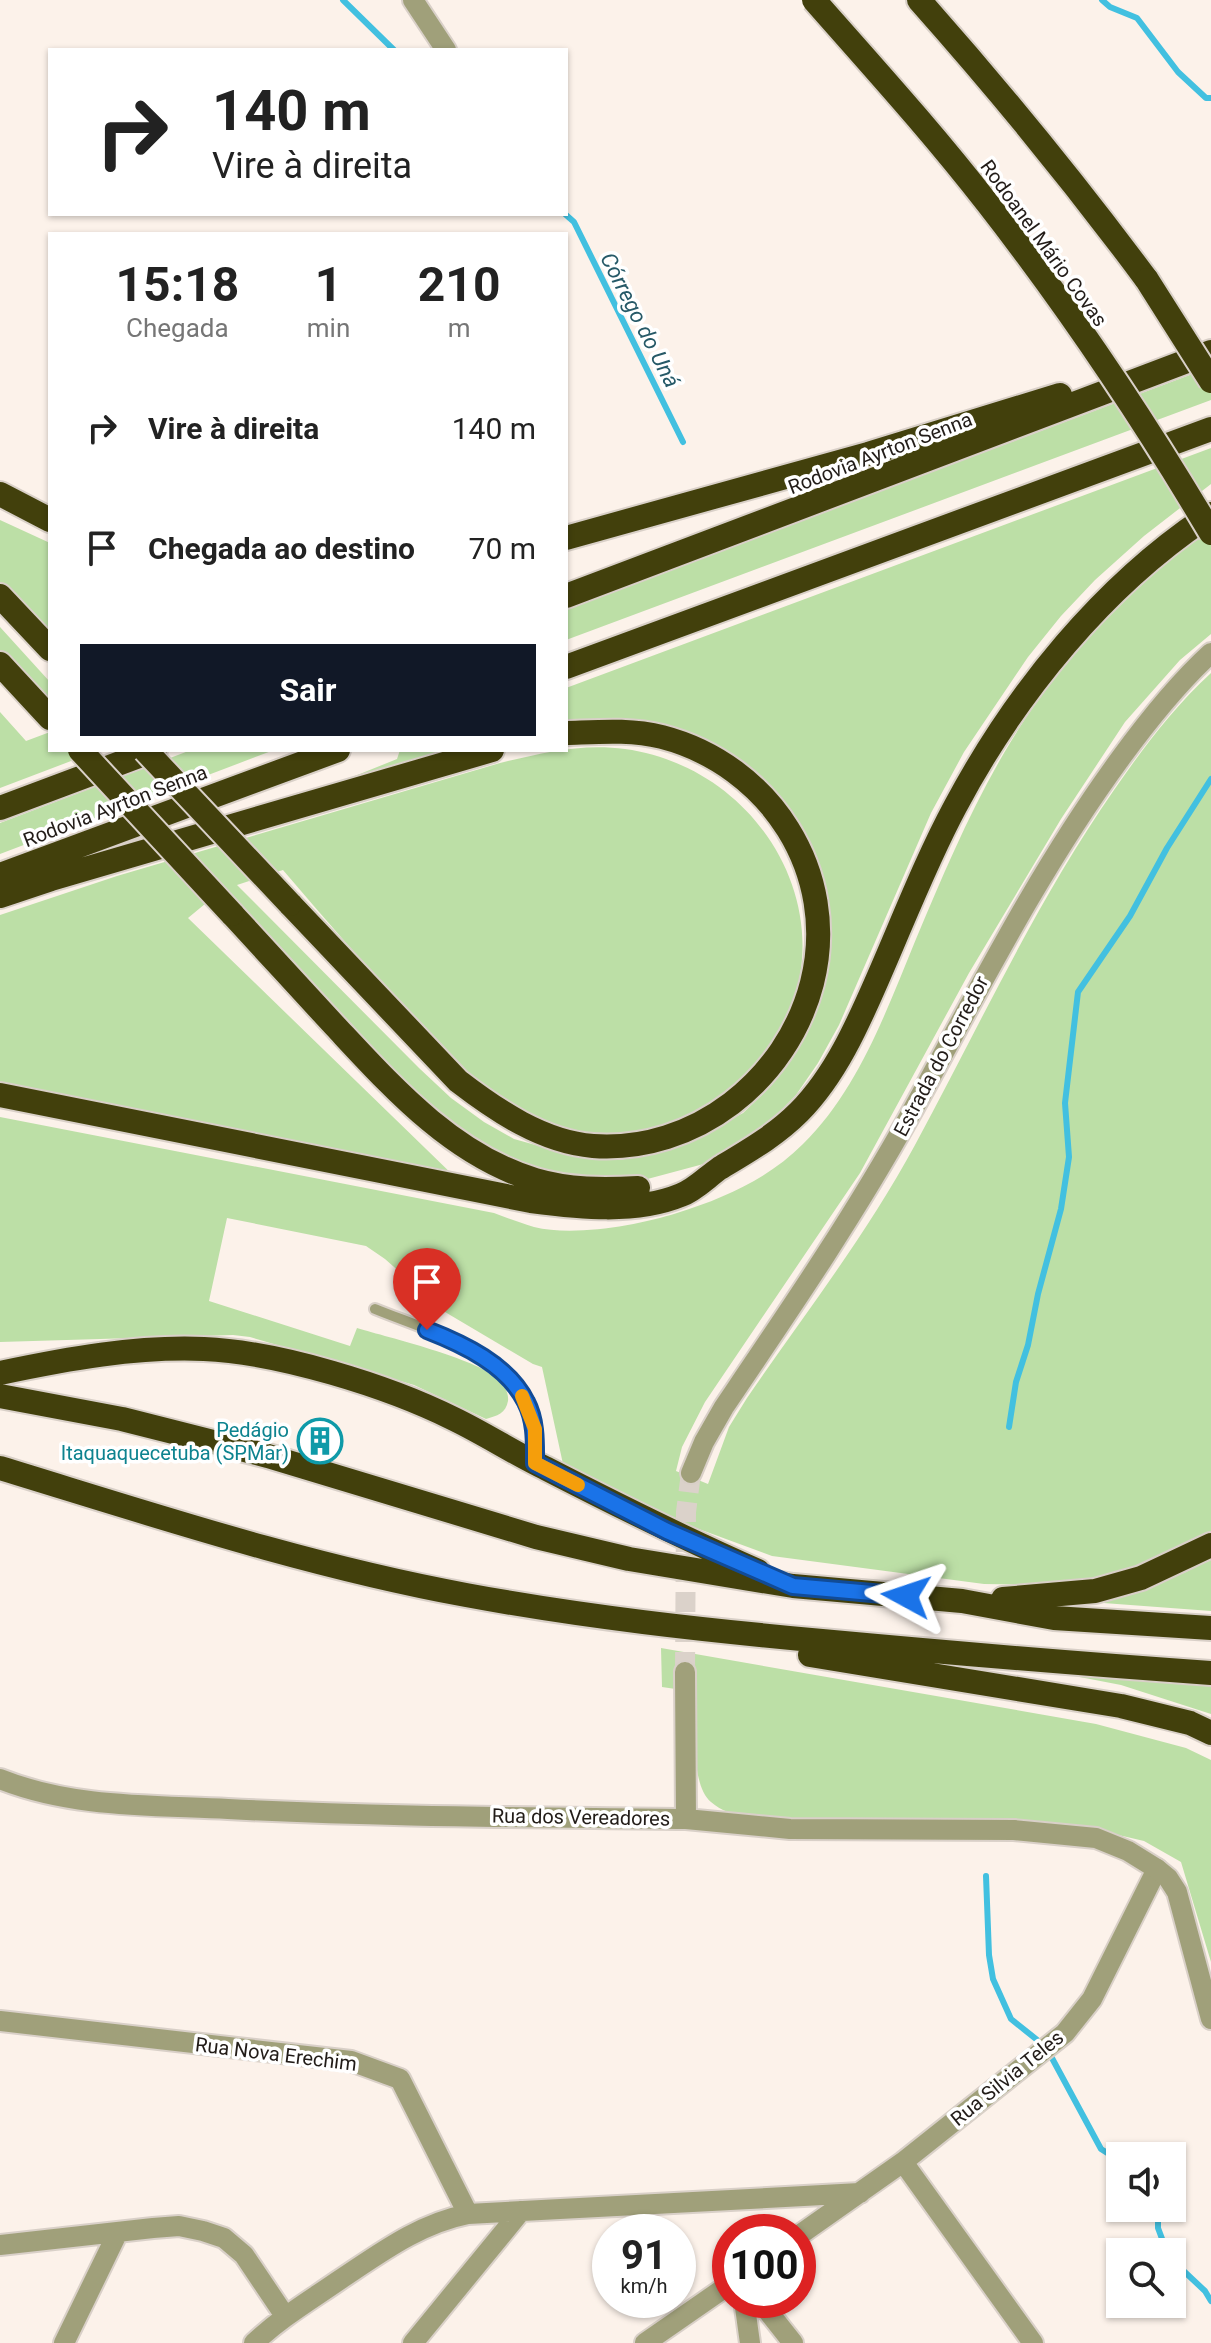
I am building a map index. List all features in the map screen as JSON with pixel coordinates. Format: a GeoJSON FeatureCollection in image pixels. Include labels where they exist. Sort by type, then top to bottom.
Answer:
{"type":"FeatureCollection","features":[{"type":"Feature","properties":{"kind":"highway","name":"Rodoanel Mário Covas"},"geometry":{"type":"LineString","coordinates":[[814,0],[916,115],[989,205],[1090,345],[1211,533]]}},
{"type":"Feature","properties":{"kind":"highway"},"geometry":{"type":"LineString","coordinates":[[568,537],[868,454],[1211,352],[1147,280],[983,72],[919,0]]}},
{"type":"Feature","properties":{"kind":"highway"},"geometry":{"type":"LineString","coordinates":[[1147,280],[1211,381]]}},
{"type":"Feature","properties":{"kind":"highway","name":"Rodovia Ayrton Senna"},"geometry":{"type":"LineString","coordinates":[[568,595],[1211,352]]}},
{"type":"Feature","properties":{"kind":"highway"},"geometry":{"type":"LineString","coordinates":[[568,666],[1211,429]]}},
{"type":"Feature","properties":{"kind":"highway"},"geometry":{"type":"LineString","coordinates":[[0,494],[48,519]]}},
{"type":"Feature","properties":{"kind":"highway"},"geometry":{"type":"LineString","coordinates":[[0,1095],[531,1201],[569,1206],[614,1206],[652,1203],[682,1195],[749,1153],[801,1110],[824,1080],[857,1025],[954,808],[996,736],[1034,681],[1136,571],[1174,538],[1211,514]]}},
{"type":"Feature","properties":{"kind":"highway"},"geometry":{"type":"LineString","coordinates":[[0,596],[48,647]]}},
{"type":"Feature","properties":{"kind":"highway"},"geometry":{"type":"LineString","coordinates":[[0,664],[48,716]]}},
{"type":"Feature","properties":{"kind":"highway"},"geometry":{"type":"LineString","coordinates":[[147,752],[458,1081],[489,1105],[557,1138],[592,1146],[666,1137],[701,1124],[725,1110],[769,1070],[786,1044],[812,985],[819,933],[810,873],[788,826],[770,802],[722,762],[693,747],[630,731],[568,733]]}},
{"type":"Feature","properties":{"kind":"highway"},"geometry":{"type":"LineString","coordinates":[[82,752],[390,1085],[462,1145],[534,1179],[572,1188],[612,1190],[662,1186],[721,1168]]}},
{"type":"Feature","properties":{"kind":"highway","name":"Rodovia Ayrton Senna"},"geometry":{"type":"LineString","coordinates":[[0,808],[150,752]]}},
{"type":"Feature","properties":{"kind":"highway","name":"Rodovia Ayrton Senna"},"geometry":{"type":"LineString","coordinates":[[0,875],[333,752]]}},
{"type":"Feature","properties":{"kind":"highway"},"geometry":{"type":"LineString","coordinates":[[0,896],[485,752]]}},
{"type":"Feature","properties":{"kind":"highway"},"geometry":{"type":"LineString","coordinates":[[0,1373],[57,1361],[166,1349],[250,1354],[312,1368],[407,1397],[457,1420],[667,1531],[793,1586]]}},
{"type":"Feature","properties":{"kind":"highway"},"geometry":{"type":"LineString","coordinates":[[0,1396],[122,1419],[268,1456],[536,1537],[629,1559],[793,1586],[962,1601],[1054,1618],[1211,1628]]}},
{"type":"Feature","properties":{"kind":"highway"},"geometry":{"type":"LineString","coordinates":[[0,1468],[218,1534],[404,1583],[468,1596],[666,1626],[1020,1660],[1211,1673]]}},
{"type":"Feature","properties":{"kind":"highway"},"geometry":{"type":"LineString","coordinates":[[0,1485],[218,1534]]}},
{"type":"Feature","properties":{"kind":"highway"},"geometry":{"type":"LineString","coordinates":[[962,1601],[1095,1591],[1141,1578],[1211,1545]]}},
{"type":"Feature","properties":{"kind":"highway"},"geometry":{"type":"LineString","coordinates":[[666,1626],[724,1643],[1121,1706],[1190,1723],[1211,1733]]}},
{"type":"Feature","properties":{"kind":"street"},"geometry":{"type":"LineString","coordinates":[[413,0],[445,48]]}},
{"type":"Feature","properties":{"kind":"street","name":"Estrada do Corredor"},"geometry":{"type":"LineString","coordinates":[[691,1473],[724,1407],[871,1185],[993,958],[1045,872],[1138,735],[1211,653]]}},
{"type":"Feature","properties":{"kind":"street"},"geometry":{"type":"LineString","coordinates":[[685,1672],[686,1819]]}},
{"type":"Feature","properties":{"kind":"street","name":"Rua dos Vereadores"},"geometry":{"type":"LineString","coordinates":[[0,1779],[46,1794],[95,1802],[323,1814],[686,1819],[790,1829],[1060,1833],[1096,1838],[1128,1851],[1157,1869]]}},
{"type":"Feature","properties":{"kind":"street"},"geometry":{"type":"LineString","coordinates":[[1157,1869],[1177,1892],[1211,2019]]}},
{"type":"Feature","properties":{"kind":"street","name":"Rua Silvia Teles"},"geometry":{"type":"LineString","coordinates":[[816,2224],[903,2162],[1065,2033],[1092,1999],[1157,1869]]}},
{"type":"Feature","properties":{"kind":"street","name":"Rua Nova Erechim"},"geometry":{"type":"LineString","coordinates":[[0,2021],[351,2061],[379,2070],[400,2079],[468,2214]]}},
{"type":"Feature","properties":{"kind":"street"},"geometry":{"type":"LineString","coordinates":[[903,2162],[1033,2343]]}},
{"type":"Feature","properties":{"kind":"street"},"geometry":{"type":"LineString","coordinates":[[254,2343],[285,2316],[417,2231],[445,2219],[468,2214],[860,2193]]}},
{"type":"Feature","properties":{"kind":"street"},"geometry":{"type":"LineString","coordinates":[[413,2343],[521,2211]]}},
{"type":"Feature","properties":{"kind":"street"},"geometry":{"type":"LineString","coordinates":[[0,2245],[179,2226],[224,2238],[244,2255],[285,2316]]}},
{"type":"Feature","properties":{"kind":"street"},"geometry":{"type":"LineString","coordinates":[[64,2343],[118,2232]]}},
{"type":"Feature","properties":{"kind":"street"},"geometry":{"type":"LineString","coordinates":[[645,2343],[712,2296]]}},
{"type":"Feature","properties":{"kind":"street"},"geometry":{"type":"LineString","coordinates":[[747,2318],[750,2343]]}},
{"type":"Feature","properties":{"kind":"street"},"geometry":{"type":"LineString","coordinates":[[773,2318],[793,2343]]}},
{"type":"Feature","properties":{"kind":"lane"},"geometry":{"type":"LineString","coordinates":[[375,1309],[453,1340],[494,1365],[514,1384],[527,1402],[535,1429],[535,1463]]}},
{"type":"Feature","properties":{"kind":"green space"},"geometry":{"type":"Polygon","coordinates":[[[1211,367],[1211,400],[568,639],[568,608],[1211,367]]]}},
{"type":"Feature","properties":{"kind":"green space"},"geometry":{"type":"Polygon","coordinates":[[[1211,448],[1211,484],[1144,536],[1061,616],[1028,657],[964,752],[931,813],[839,1025],[796,1095],[769,1123],[711,1162],[640,1181],[566,1179],[502,1156],[434,1114],[217,894],[188,918],[459,1181],[0,1088],[0,915],[117,876],[500,763],[552,752],[568,752],[568,749],[609,747],[680,765],[727,793],[764,832],[789,877],[802,927],[799,979],[781,1030],[726,1095],[714,1105],[689,1116],[644,1131],[592,1135],[559,1128],[494,1100],[471,1081],[283,870],[237,885],[451,1098],[514,1139],[582,1158],[619,1160],[656,1154],[686,1144],[743,1113],[766,1091],[785,1065],[802,1032],[812,893],[762,802],[672,742],[568,730],[568,687],[1211,448]]]}},
{"type":"Feature","properties":{"kind":"green space"},"geometry":{"type":"Polygon","coordinates":[[[0,520],[48,542],[48,633],[0,584],[0,520]]]}},
{"type":"Feature","properties":{"kind":"green space"},"geometry":{"type":"Polygon","coordinates":[[[1211,527],[1211,634],[1180,660],[1125,722],[1061,819],[969,973],[860,1173],[705,1402],[682,1447],[676,1471],[708,1484],[729,1427],[856,1242],[896,1178],[1034,920],[1086,832],[1147,744],[1211,673],[1211,1532],[1186,1547],[1119,1575],[1044,1585],[984,1584],[772,1556],[650,1511],[563,1464],[542,1367],[445,1312],[366,1246],[227,1218],[209,1301],[350,1346],[357,1328],[452,1356],[487,1371],[500,1381],[508,1395],[503,1411],[486,1419],[414,1385],[250,1337],[0,1342],[0,1117],[494,1213],[550,1230],[606,1228],[662,1217],[728,1194],[775,1167],[823,1122],[856,1073],[968,821],[1024,720],[1071,659],[1123,602],[1211,527]]]}},
{"type":"Feature","properties":{"kind":"green space"},"geometry":{"type":"Polygon","coordinates":[[[0,627],[48,680],[48,713],[0,660],[0,627]]]}},
{"type":"Feature","properties":{"kind":"green space"},"geometry":{"type":"Polygon","coordinates":[[[0,712],[26,741],[48,733],[48,752],[95,752],[0,788],[0,712]]]}},
{"type":"Feature","properties":{"kind":"green space"},"geometry":{"type":"Polygon","coordinates":[[[186,752],[269,752],[0,854],[0,823],[186,752]]]}},
{"type":"Feature","properties":{"kind":"green space"},"geometry":{"type":"Polygon","coordinates":[[[399,752],[459,752],[330,786],[397,759],[399,752]]]}},
{"type":"Feature","properties":{"kind":"green space"},"geometry":{"type":"Polygon","coordinates":[[[1211,1559],[1211,1611],[1090,1602],[1148,1581],[1184,1573],[1211,1559]]]}},
{"type":"Feature","properties":{"kind":"green space"},"geometry":{"type":"Polygon","coordinates":[[[661,1648],[1096,1724],[1186,1748],[1211,1760],[1211,1962],[1181,1862],[1144,1841],[1097,1830],[980,1818],[869,1821],[746,1817],[719,1808],[704,1793],[699,1781],[695,1750],[696,1692],[662,1687],[661,1648]]]}},
{"type":"Feature","properties":{"kind":"green space"},"geometry":{"type":"Polygon","coordinates":[[[1028,1667],[1211,1682],[1211,1714],[1121,1685],[1028,1667]]]}},
{"type":"Feature","properties":{"kind":"waterway","name":"Córrego do Uná"},"geometry":{"type":"LineString","coordinates":[[343,0],[392,48]]}},
{"type":"Feature","properties":{"kind":"waterway"},"geometry":{"type":"LineString","coordinates":[[1102,0],[1110,7],[1137,18],[1178,72],[1206,98],[1211,98]]}},
{"type":"Feature","properties":{"kind":"waterway","name":"Córrego do Uná"},"geometry":{"type":"LineString","coordinates":[[567,216],[574,222],[683,442]]}},
{"type":"Feature","properties":{"kind":"waterway"},"geometry":{"type":"LineString","coordinates":[[1009,1427],[1016,1382],[1061,1209],[1069,1157],[1065,1103],[1078,992],[1130,916],[1167,848],[1211,779]]}},
{"type":"Feature","properties":{"kind":"waterway"},"geometry":{"type":"LineString","coordinates":[[986,1876],[993,1979],[1011,2019],[1046,2047],[1101,2149],[1106,2152]]}},
{"type":"Feature","properties":{"kind":"waterway"},"geometry":{"type":"LineString","coordinates":[[1158,2222],[1162,2238]]}},
{"type":"Feature","properties":{"kind":"waterway"},"geometry":{"type":"LineString","coordinates":[[1186,2273],[1211,2301]]}},
{"type":"Feature","properties":{"kind":"tunnel"},"geometry":{"type":"LineString","coordinates":[[685,1672],[686,1512],[691,1473]]}},
{"type":"Feature","properties":{"kind":"slow traffic"},"geometry":{"type":"LineString","coordinates":[[522,1396],[527,1402],[535,1429],[535,1463],[578,1485]]}},
{"type":"Feature","properties":{"kind":"place","name":"Pedágio Itaquaquecetuba (SPMar)"},"geometry":{"type":"Point","coordinates":[320,1441]}},
{"type":"Feature","properties":{"kind":"route"},"geometry":{"type":"LineString","coordinates":[[427,1330],[453,1340],[494,1365],[514,1384],[527,1402],[535,1429],[535,1463],[667,1531],[793,1586],[906,1596]]}}]}
